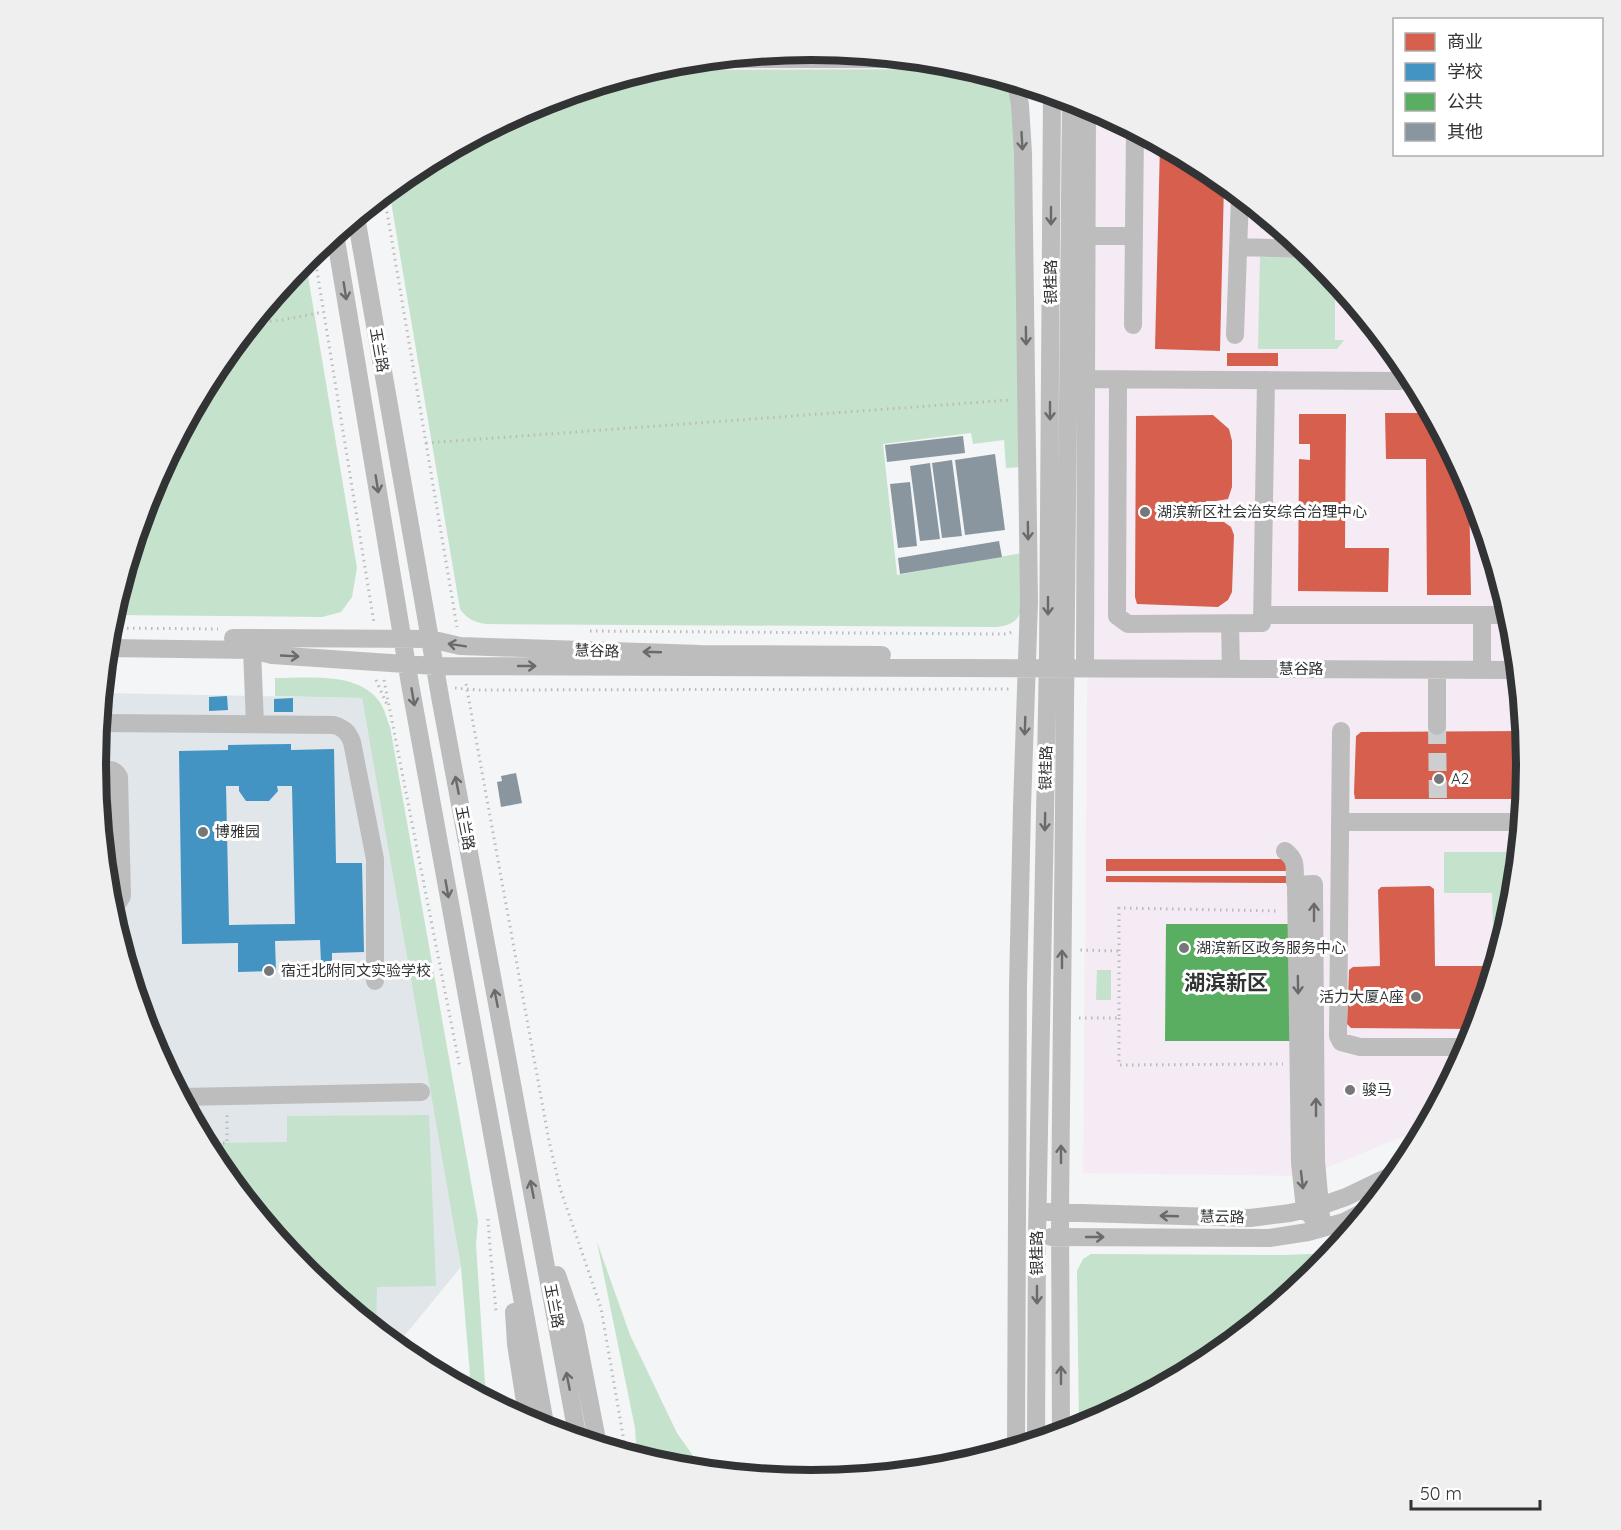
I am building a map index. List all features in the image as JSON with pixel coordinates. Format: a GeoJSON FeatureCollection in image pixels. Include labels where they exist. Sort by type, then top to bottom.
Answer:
{"type":"FeatureCollection","features":[{"type":"Feature","properties":{"kind":"street"},"geometry":{"type":"LineString","coordinates":[[1016,1439],[1018,987],[1029,625],[1023,153],[1017,91]]}},
{"type":"Feature","properties":{"kind":"street","name":"银桂路"},"geometry":{"type":"LineString","coordinates":[[1052,103],[1056,662],[1062,950],[1061,1424]]}},
{"type":"Feature","properties":{"kind":"street","name":"银桂路"},"geometry":{"type":"LineString","coordinates":[[1036,1433],[1037,1212],[1056,662],[1077,379],[1071,111]]}},
{"type":"Feature","properties":{"kind":"street"},"geometry":{"type":"LineString","coordinates":[[1085,668],[1077,379],[1086,236],[1087,117]]}},
{"type":"Feature","properties":{"kind":"street"},"geometry":{"type":"LineString","coordinates":[[1132,325],[1136,140]]}},
{"type":"Feature","properties":{"kind":"street"},"geometry":{"type":"LineString","coordinates":[[1235,335],[1240,206]]}},
{"type":"Feature","properties":{"kind":"street","name":"玉兰路"},"geometry":{"type":"LineString","coordinates":[[357,225],[438,686],[576,1430]]}},
{"type":"Feature","properties":{"kind":"street"},"geometry":{"type":"LineString","coordinates":[[1086,236],[1134,236]]}},
{"type":"Feature","properties":{"kind":"street","name":"玉兰路"},"geometry":{"type":"LineString","coordinates":[[337,244],[410,684],[544,1417]]}},
{"type":"Feature","properties":{"kind":"street"},"geometry":{"type":"LineString","coordinates":[[1238,247],[1290,249]]}},
{"type":"Feature","properties":{"kind":"street"},"geometry":{"type":"LineString","coordinates":[[1077,379],[1400,381],[1400,378]]}},
{"type":"Feature","properties":{"kind":"street"},"geometry":{"type":"LineString","coordinates":[[1118,380],[1117,616],[1128,624],[1262,623],[1266,380]]}},
{"type":"Feature","properties":{"kind":"street"},"geometry":{"type":"LineString","coordinates":[[1262,615],[1499,615]]}},
{"type":"Feature","properties":{"kind":"street"},"geometry":{"type":"LineString","coordinates":[[1482,615],[1482,670]]}},
{"type":"Feature","properties":{"kind":"street"},"geometry":{"type":"LineString","coordinates":[[1230,623],[1231,669]]}},
{"type":"Feature","properties":{"kind":"street","name":"慧谷路"},"geometry":{"type":"LineString","coordinates":[[117,638],[430,639],[460,646],[1028,662]]}},
{"type":"Feature","properties":{"kind":"street","name":"慧谷路"},"geometry":{"type":"LineString","coordinates":[[116,648],[252,650],[272,655],[435,666],[1056,662],[1085,668],[1509,670]]}},
{"type":"Feature","properties":{"kind":"street"},"geometry":{"type":"LineString","coordinates":[[252,650],[255,724]]}},
{"type":"Feature","properties":{"kind":"street"},"geometry":{"type":"LineString","coordinates":[[1437,670],[1437,726]]}},
{"type":"Feature","properties":{"kind":"street"},"geometry":{"type":"LineString","coordinates":[[107,723],[334,725],[348,733],[352,742],[375,859],[375,981]]}},
{"type":"Feature","properties":{"kind":"street"},"geometry":{"type":"LineString","coordinates":[[1341,731],[1338,1036],[1341,1042],[1360,1047],[1457,1047]]}},
{"type":"Feature","properties":{"kind":"street"},"geometry":{"type":"LineString","coordinates":[[106,769],[112,769],[118,777],[120,812],[112,858]]}},
{"type":"Feature","properties":{"kind":"street"},"geometry":{"type":"LineString","coordinates":[[107,813],[120,812]]}},
{"type":"Feature","properties":{"kind":"street"},"geometry":{"type":"LineString","coordinates":[[1340,822],[1438,812],[1513,821]]}},
{"type":"Feature","properties":{"kind":"street"},"geometry":{"type":"LineString","coordinates":[[1285,851],[1294,861],[1294,882],[1305,884]]}},
{"type":"Feature","properties":{"kind":"street"},"geometry":{"type":"LineString","coordinates":[[112,859],[122,896],[119,901]]}},
{"type":"Feature","properties":{"kind":"street"},"geometry":{"type":"LineString","coordinates":[[1305,884],[1297,911],[1300,1163],[1313,1208],[1322,1228]]}},
{"type":"Feature","properties":{"kind":"street"},"geometry":{"type":"LineString","coordinates":[[1305,884],[1316,1161],[1313,1208]]}},
{"type":"Feature","properties":{"kind":"street"},"geometry":{"type":"LineString","coordinates":[[189,1097],[421,1092]]}},
{"type":"Feature","properties":{"kind":"street","name":"慧云路"},"geometry":{"type":"LineString","coordinates":[[1037,1212],[1250,1218],[1313,1208],[1346,1197],[1380,1181]]}},
{"type":"Feature","properties":{"kind":"street","name":"慧云路"},"geometry":{"type":"LineString","coordinates":[[1037,1237],[1269,1238],[1308,1232],[1350,1219]]}},
{"type":"Feature","properties":{"kind":"street"},"geometry":{"type":"LineString","coordinates":[[538,1220],[575,1326],[596,1437]]}},
{"type":"Feature","properties":{"kind":"street"},"geometry":{"type":"LineString","coordinates":[[509,1226],[516,1344],[526,1409]]}},
{"type":"Feature","properties":{"kind":"path"},"geometry":{"type":"LineString","coordinates":[[385,203],[460,646]]}},
{"type":"Feature","properties":{"kind":"path"},"geometry":{"type":"LineString","coordinates":[[316,263],[377,639]]}},
{"type":"Feature","properties":{"kind":"path"},"geometry":{"type":"LineString","coordinates":[[262,322],[323,312]]}},
{"type":"Feature","properties":{"kind":"path"},"geometry":{"type":"LineString","coordinates":[[426,443],[1026,399]]}},
{"type":"Feature","properties":{"kind":"path"},"geometry":{"type":"LineString","coordinates":[[584,631],[1007,634],[1029,625]]}},
{"type":"Feature","properties":{"kind":"path"},"geometry":{"type":"LineString","coordinates":[[119,628],[224,630]]}},
{"type":"Feature","properties":{"kind":"path"},"geometry":{"type":"LineString","coordinates":[[380,662],[460,1068]]}},
{"type":"Feature","properties":{"kind":"path"},"geometry":{"type":"LineString","coordinates":[[463,666],[549,1141],[560,1188],[601,1308],[625,1445]]}},
{"type":"Feature","properties":{"kind":"path"},"geometry":{"type":"LineString","coordinates":[[378,681],[410,684]]}},
{"type":"Feature","properties":{"kind":"path"},"geometry":{"type":"LineString","coordinates":[[438,686],[467,689],[1027,689]]}},
{"type":"Feature","properties":{"kind":"path"},"geometry":{"type":"LineString","coordinates":[[1297,911],[1119,908],[1119,1065],[1299,1064]]}},
{"type":"Feature","properties":{"kind":"path"},"geometry":{"type":"LineString","coordinates":[[1062,950],[1119,951]]}},
{"type":"Feature","properties":{"kind":"path"},"geometry":{"type":"LineString","coordinates":[[1062,1018],[1119,1018]]}},
{"type":"Feature","properties":{"kind":"path"},"geometry":{"type":"LineString","coordinates":[[216,1143],[227,1143],[226,1096]]}},
{"type":"Feature","properties":{"kind":"path"},"geometry":{"type":"LineString","coordinates":[[488,1214],[498,1321]]}},
{"type":"Feature","properties":{"kind":"shaded area"},"geometry":{"type":"Polygon","coordinates":[[[810,60],[857,62],[921,69],[706,70],[718,66],[810,60]]]}},
{"type":"Feature","properties":{"kind":"shaded area"},"geometry":{"type":"Polygon","coordinates":[[[970,79],[987,83],[970,83],[970,79]]]}},
{"type":"Feature","properties":{"kind":"shaded area"},"geometry":{"type":"Polygon","coordinates":[[[1092,119],[1163,154],[1240,206],[1275,235],[1341,300],[1397,373],[1443,453],[1478,538],[1502,627],[1514,719],[1516,765],[1509,857],[1502,903],[1491,947],[1462,1035],[1443,1077],[1412,1133],[1306,1176],[1083,1173],[1092,119]]]}},
{"type":"Feature","properties":{"kind":"shaded area","name":"宿迁北附同文实验学校"},"geometry":{"type":"Polygon","coordinates":[[[110,693],[362,698],[461,1267],[402,1339],[346,1295],[312,1264],[280,1230],[224,1157],[178,1077],[159,1035],[143,992],[119,903],[107,811],[107,719],[110,693]]]}},
{"type":"Feature","properties":{"kind":"green space"},"geometry":{"type":"Polygon","coordinates":[[[921,69],[970,79],[970,83],[988,83],[1014,90],[1020,467],[1006,468],[1004,440],[973,444],[971,433],[883,444],[897,575],[1022,553],[1021,611],[1018,617],[1009,624],[997,627],[486,624],[468,618],[460,609],[391,199],[458,154],[541,114],[584,97],[628,84],[696,70],[921,69]]]}},
{"type":"Feature","properties":{"kind":"green space"},"geometry":{"type":"Polygon","coordinates":[[[1260,223],[1268,229],[1260,229],[1260,223]]]}},
{"type":"Feature","properties":{"kind":"green space"},"geometry":{"type":"Polygon","coordinates":[[[1260,257],[1300,258],[1335,294],[1335,340],[1344,340],[1337,349],[1258,349],[1260,257]]]}},
{"type":"Feature","properties":{"kind":"green space"},"geometry":{"type":"Polygon","coordinates":[[[307,271],[357,568],[352,597],[341,612],[322,617],[122,615],[143,538],[159,495],[200,412],[224,373],[251,336],[307,271]]]}},
{"type":"Feature","properties":{"kind":"green space"},"geometry":{"type":"Polygon","coordinates":[[[275,678],[348,681],[372,693],[381,704],[390,727],[478,1221],[476,1244],[485,1390],[469,1381],[470,1375],[461,1267],[362,698],[275,696],[275,678]]]}},
{"type":"Feature","properties":{"kind":"green space"},"geometry":{"type":"Polygon","coordinates":[[[1444,852],[1510,852],[1502,903],[1495,931],[1493,931],[1492,893],[1444,893],[1444,852]]]}},
{"type":"Feature","properties":{"kind":"green space"},"geometry":{"type":"Polygon","coordinates":[[[1097,970],[1111,970],[1111,1000],[1096,1000],[1097,970]]]}},
{"type":"Feature","properties":{"kind":"green space"},"geometry":{"type":"Polygon","coordinates":[[[429,1115],[436,1286],[377,1287],[376,1320],[312,1264],[280,1230],[251,1194],[216,1143],[287,1142],[287,1116],[429,1115]]]}},
{"type":"Feature","properties":{"kind":"green space"},"geometry":{"type":"Polygon","coordinates":[[[597,1242],[630,1335],[677,1433],[696,1460],[636,1448],[635,1428],[597,1242]]]}},
{"type":"Feature","properties":{"kind":"green space"},"geometry":{"type":"Polygon","coordinates":[[[1091,1254],[1319,1254],[1275,1295],[1202,1351],[1163,1376],[1079,1416],[1077,1271],[1083,1259],[1091,1254]]]}},
{"type":"Feature","properties":{"kind":"building: 商业"},"geometry":{"type":"Polygon","coordinates":[[[1160,152],[1224,194],[1220,351],[1155,349],[1160,152]]]}},
{"type":"Feature","properties":{"kind":"building: 商业"},"geometry":{"type":"Polygon","coordinates":[[[1227,353],[1278,353],[1278,366],[1227,366],[1227,353]]]}},
{"type":"Feature","properties":{"kind":"building: 商业"},"geometry":{"type":"Polygon","coordinates":[[[1385,413],[1422,413],[1443,453],[1470,515],[1471,595],[1427,595],[1426,459],[1386,459],[1385,413]]]}},
{"type":"Feature","properties":{"kind":"building: 商业"},"geometry":{"type":"Polygon","coordinates":[[[1299,414],[1346,414],[1345,548],[1389,548],[1388,592],[1298,591],[1299,459],[1310,460],[1310,444],[1299,444],[1299,414]]]}},
{"type":"Feature","properties":{"kind":"building: 商业"},"geometry":{"type":"Polygon","coordinates":[[[1213,415],[1229,429],[1232,441],[1232,487],[1228,499],[1206,501],[1207,522],[1224,522],[1231,527],[1234,535],[1232,592],[1228,600],[1218,607],[1137,604],[1135,597],[1136,416],[1213,415]]]}},
{"type":"Feature","properties":{"kind":"building: 商业","name":"A2"},"geometry":{"type":"Polygon","coordinates":[[[1515,731],[1515,799],[1355,799],[1356,736],[1361,732],[1515,731]]]}},
{"type":"Feature","properties":{"kind":"building: 商业"},"geometry":{"type":"Polygon","coordinates":[[[1106,859],[1289,859],[1288,871],[1106,871],[1106,859]]]}},
{"type":"Feature","properties":{"kind":"building: 商业"},"geometry":{"type":"Polygon","coordinates":[[[1106,876],[1288,876],[1288,883],[1106,882],[1106,876]]]}},
{"type":"Feature","properties":{"kind":"building: 商业","name":"活力大厦A座"},"geometry":{"type":"Polygon","coordinates":[[[1430,886],[1434,889],[1435,966],[1486,966],[1464,1029],[1351,1028],[1347,1024],[1349,970],[1353,967],[1380,966],[1378,890],[1381,887],[1430,886]]]}},
{"type":"Feature","properties":{"kind":"building: 商业"},"geometry":{"type":"Polygon","coordinates":[[[1202,924],[1290,924],[1290,1041],[1201,1041],[1202,924]]]}},
{"type":"Feature","properties":{"kind":"building: 学校"},"geometry":{"type":"Polygon","coordinates":[[[227,696],[228,710],[209,711],[209,697],[227,696]]]}},
{"type":"Feature","properties":{"kind":"building: 学校"},"geometry":{"type":"Polygon","coordinates":[[[293,698],[293,712],[274,712],[274,699],[293,698]]]}},
{"type":"Feature","properties":{"kind":"building: 学校","name":"博雅园"},"geometry":{"type":"Polygon","coordinates":[[[291,744],[291,750],[334,749],[336,863],[362,863],[364,952],[332,953],[332,962],[321,963],[320,940],[275,941],[276,971],[238,972],[238,943],[182,944],[179,751],[228,750],[228,745],[291,744]],[[226,786],[229,925],[295,924],[292,786],[277,786],[278,791],[269,801],[246,801],[239,791],[239,786],[226,786]]]}},
{"type":"Feature","properties":{"kind":"building: 公共"},"geometry":{"type":"Polygon","coordinates":[[[1166,924],[1290,924],[1290,1041],[1165,1041],[1166,924]]]}},
{"type":"Feature","properties":{"kind":"building: 其他"},"geometry":{"type":"Polygon","coordinates":[[[963,436],[965,453],[887,462],[885,445],[963,436]]]}},
{"type":"Feature","properties":{"kind":"building: 其他"},"geometry":{"type":"Polygon","coordinates":[[[995,454],[1005,530],[965,535],[955,460],[995,454]]]}},
{"type":"Feature","properties":{"kind":"building: 其他"},"geometry":{"type":"Polygon","coordinates":[[[952,460],[962,536],[942,538],[932,463],[952,460]]]}},
{"type":"Feature","properties":{"kind":"building: 其他"},"geometry":{"type":"Polygon","coordinates":[[[930,463],[940,539],[920,541],[910,466],[930,463]]]}},
{"type":"Feature","properties":{"kind":"building: 其他"},"geometry":{"type":"Polygon","coordinates":[[[910,482],[917,546],[898,548],[890,484],[910,482]]]}},
{"type":"Feature","properties":{"kind":"building: 其他"},"geometry":{"type":"Polygon","coordinates":[[[999,541],[1002,557],[900,574],[898,558],[999,541]]]}},
{"type":"Feature","properties":{"kind":"building: 其他"},"geometry":{"type":"Polygon","coordinates":[[[516,773],[522,803],[501,807],[497,782],[502,781],[501,776],[516,773]]]}},
{"type":"Feature","properties":{"kind":"tunnel"},"geometry":{"type":"LineString","coordinates":[[1437,726],[1438,803]]}},
{"type":"Feature","properties":{"kind":"place","name":"湖滨新区社会治安综合治理中心"},"geometry":{"type":"Point","coordinates":[1145,512]}},
{"type":"Feature","properties":{"kind":"place","name":"A2"},"geometry":{"type":"Point","coordinates":[1439,779]}},
{"type":"Feature","properties":{"kind":"place","name":"博雅园"},"geometry":{"type":"Point","coordinates":[203,832]}},
{"type":"Feature","properties":{"kind":"place","name":"湖滨新区政务服务中心"},"geometry":{"type":"Point","coordinates":[1184,948]}},
{"type":"Feature","properties":{"kind":"place","name":"宿迁北附同文实验学校"},"geometry":{"type":"Point","coordinates":[269,971]}},
{"type":"Feature","properties":{"kind":"place","name":"活力大厦A座"},"geometry":{"type":"Point","coordinates":[1416,997]}},
{"type":"Feature","properties":{"kind":"place","name":"骏马"},"geometry":{"type":"Point","coordinates":[1350,1090]}},
{"type":"Feature","properties":{"kind":"district","name":"湖滨新区"},"geometry":{"type":"Point","coordinates":[1226,983]}}]}
